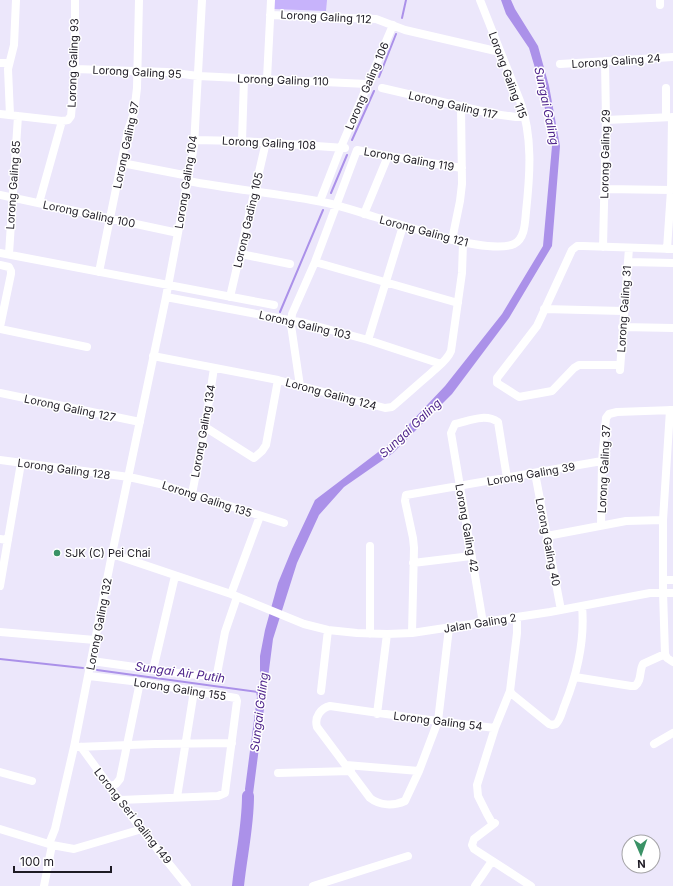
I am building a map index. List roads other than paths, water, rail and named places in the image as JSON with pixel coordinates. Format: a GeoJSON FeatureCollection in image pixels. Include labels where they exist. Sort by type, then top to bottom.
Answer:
{"type":"FeatureCollection","features":[{"type":"Feature","properties":{"kind":"street","name":"Lorong Galing 85"},"geometry":{"type":"LineString","coordinates":[[4,253],[12,198],[14,116],[8,76],[4,63],[14,45],[16,0]]}},
{"type":"Feature","properties":{"kind":"street","name":"Lorong Galing 93"},"geometry":{"type":"LineString","coordinates":[[62,121],[68,120],[71,116],[75,69],[75,0]]}},
{"type":"Feature","properties":{"kind":"street","name":"Lorong Galing 97"},"geometry":{"type":"LineString","coordinates":[[99,272],[128,130],[134,113],[139,0]]}},
{"type":"Feature","properties":{"kind":"street","name":"Lorong Galing 104"},"geometry":{"type":"LineString","coordinates":[[168,286],[194,140],[202,0]]}},
{"type":"Feature","properties":{"kind":"street"},"geometry":{"type":"LineString","coordinates":[[267,79],[271,0]]}},
{"type":"Feature","properties":{"kind":"street","name":"Lorong Galing 115"},"geometry":{"type":"LineString","coordinates":[[480,0],[525,117],[530,179],[524,227],[521,237],[514,244]]}},
{"type":"Feature","properties":{"kind":"street","name":"Lorong Galing 112"},"geometry":{"type":"LineString","coordinates":[[270,15],[376,19],[405,30],[500,52]]}},
{"type":"Feature","properties":{"kind":"street","name":"Lorong Galing 106"},"geometry":{"type":"LineString","coordinates":[[320,201],[343,147],[367,84],[393,25]]}},
{"type":"Feature","properties":{"kind":"street","name":"Lorong Galing 24"},"geometry":{"type":"LineString","coordinates":[[560,64],[673,57]]}},
{"type":"Feature","properties":{"kind":"street","name":"Lorong Galing 29"},"geometry":{"type":"LineString","coordinates":[[603,247],[606,120],[605,62]]}},
{"type":"Feature","properties":{"kind":"street","name":"Lorong Galing 95"},"geometry":{"type":"LineString","coordinates":[[75,69],[167,72],[198,76]]}},
{"type":"Feature","properties":{"kind":"street","name":"Lorong Galing 110"},"geometry":{"type":"LineString","coordinates":[[198,76],[367,84]]}},
{"type":"Feature","properties":{"kind":"street"},"geometry":{"type":"LineString","coordinates":[[242,141],[244,79]]}},
{"type":"Feature","properties":{"kind":"street","name":"Lorong Galing 117"},"geometry":{"type":"LineString","coordinates":[[382,88],[505,116],[525,117]]}},
{"type":"Feature","properties":{"kind":"street"},"geometry":{"type":"LineString","coordinates":[[623,311],[544,309],[572,250],[577,246],[670,249],[670,117],[666,88]]}},
{"type":"Feature","properties":{"kind":"street"},"geometry":{"type":"LineString","coordinates":[[452,240],[460,201],[462,168],[461,107]]}},
{"type":"Feature","properties":{"kind":"street"},"geometry":{"type":"LineString","coordinates":[[0,114],[62,121],[39,203]]}},
{"type":"Feature","properties":{"kind":"street"},"geometry":{"type":"LineString","coordinates":[[606,120],[670,117]]}},
{"type":"Feature","properties":{"kind":"street","name":"Lorong Galing 108"},"geometry":{"type":"LineString","coordinates":[[194,140],[266,142],[343,147]]}},
{"type":"Feature","properties":{"kind":"street","name":"Lorong Gading 105"},"geometry":{"type":"LineString","coordinates":[[230,297],[266,142]]}},
{"type":"Feature","properties":{"kind":"street","name":"Lorong Galing 119"},"geometry":{"type":"LineString","coordinates":[[335,205],[357,150],[462,168]]}},
{"type":"Feature","properties":{"kind":"street"},"geometry":{"type":"LineString","coordinates":[[364,214],[388,156]]}},
{"type":"Feature","properties":{"kind":"street","name":"Lorong Galing 121"},"geometry":{"type":"LineString","coordinates":[[122,162],[222,188],[255,191],[320,201],[463,243],[500,246],[514,244]]}},
{"type":"Feature","properties":{"kind":"street"},"geometry":{"type":"LineString","coordinates":[[605,189],[671,190]]}},
{"type":"Feature","properties":{"kind":"street","name":"Lorong Galing 100"},"geometry":{"type":"LineString","coordinates":[[0,195],[178,233]]}},
{"type":"Feature","properties":{"kind":"street"},"geometry":{"type":"LineString","coordinates":[[300,386],[291,320],[315,262],[335,205]]}},
{"type":"Feature","properties":{"kind":"street"},"geometry":{"type":"LineString","coordinates":[[368,340],[403,226]]}},
{"type":"Feature","properties":{"kind":"street","name":"Lorong Galing 124"},"geometry":{"type":"LineString","coordinates":[[153,356],[278,380],[389,408],[410,392],[449,356],[458,303],[463,243]]}},
{"type":"Feature","properties":{"kind":"street","name":"Lorong Galing 31"},"geometry":{"type":"LineString","coordinates":[[544,309],[534,330],[497,378],[497,384],[519,397],[552,391],[574,368],[579,365],[620,367],[623,311],[629,248]]}},
{"type":"Feature","properties":{"kind":"street"},"geometry":{"type":"LineString","coordinates":[[4,253],[168,286],[274,305]]}},
{"type":"Feature","properties":{"kind":"street"},"geometry":{"type":"LineString","coordinates":[[241,254],[290,264]]}},
{"type":"Feature","properties":{"kind":"street"},"geometry":{"type":"LineString","coordinates":[[315,262],[458,303]]}},
{"type":"Feature","properties":{"kind":"street"},"geometry":{"type":"LineString","coordinates":[[628,262],[673,263]]}},
{"type":"Feature","properties":{"kind":"street"},"geometry":{"type":"LineString","coordinates":[[0,265],[9,267],[11,274],[0,328],[87,347]]}},
{"type":"Feature","properties":{"kind":"street","name":"Lorong Galing 132"},"geometry":{"type":"LineString","coordinates":[[44,886],[51,844],[77,747],[95,640],[168,286]]}},
{"type":"Feature","properties":{"kind":"street","name":"Lorong Galing 103"},"geometry":{"type":"LineString","coordinates":[[166,297],[291,320],[368,340],[441,364]]}},
{"type":"Feature","properties":{"kind":"street"},"geometry":{"type":"LineString","coordinates":[[622,327],[673,328]]}},
{"type":"Feature","properties":{"kind":"street","name":"Lorong Galing 134"},"geometry":{"type":"LineString","coordinates":[[192,494],[205,427],[214,368]]}},
{"type":"Feature","properties":{"kind":"street"},"geometry":{"type":"LineString","coordinates":[[205,427],[254,458],[266,445],[278,380]]}},
{"type":"Feature","properties":{"kind":"street","name":"Lorong Galing 127"},"geometry":{"type":"LineString","coordinates":[[0,393],[140,422]]}},
{"type":"Feature","properties":{"kind":"street"},"geometry":{"type":"LineString","coordinates":[[672,410],[663,520],[663,592],[665,654],[667,658],[673,662]]}},
{"type":"Feature","properties":{"kind":"street","name":"Lorong Galing 37"},"geometry":{"type":"LineString","coordinates":[[601,525],[602,461],[606,418],[609,414],[617,412],[672,410]]}},
{"type":"Feature","properties":{"kind":"street","name":"Lorong Galing 42"},"geometry":{"type":"LineString","coordinates":[[483,623],[451,433],[453,426],[455,424],[485,418],[493,419],[498,422],[508,478]]}},
{"type":"Feature","properties":{"kind":"street","name":"Lorong Galing 128"},"geometry":{"type":"LineString","coordinates":[[0,460],[129,477]]}},
{"type":"Feature","properties":{"kind":"street","name":"Lorong Galing 39"},"geometry":{"type":"LineString","coordinates":[[413,563],[413,538],[405,497],[407,495],[602,461]]}},
{"type":"Feature","properties":{"kind":"street"},"geometry":{"type":"LineString","coordinates":[[0,586],[4,540],[22,463]]}},
{"type":"Feature","properties":{"kind":"street","name":"Lorong Galing 40"},"geometry":{"type":"LineString","coordinates":[[536,473],[546,536],[561,610]]}},
{"type":"Feature","properties":{"kind":"street","name":"Lorong Galing 135"},"geometry":{"type":"LineString","coordinates":[[129,477],[160,484],[284,524]]}},
{"type":"Feature","properties":{"kind":"street"},"geometry":{"type":"LineString","coordinates":[[92,661],[185,674],[216,676],[234,595],[260,516]]}},
{"type":"Feature","properties":{"kind":"street"},"geometry":{"type":"LineString","coordinates":[[546,536],[634,520],[663,520]]}},
{"type":"Feature","properties":{"kind":"street"},"geometry":{"type":"LineString","coordinates":[[370,546],[370,634]]}},
{"type":"Feature","properties":{"kind":"street","name":"Jalan Galing 2"},"geometry":{"type":"LineString","coordinates":[[112,554],[234,595],[304,624],[328,630],[370,634],[412,633],[449,628],[517,618],[650,593],[673,593]]}},
{"type":"Feature","properties":{"kind":"street"},"geometry":{"type":"LineString","coordinates":[[412,633],[413,563],[471,556]]}},
{"type":"Feature","properties":{"kind":"street"},"geometry":{"type":"LineString","coordinates":[[153,670],[175,576]]}},
{"type":"Feature","properties":{"kind":"street"},"geometry":{"type":"LineString","coordinates":[[663,580],[673,580]]}},
{"type":"Feature","properties":{"kind":"street"},"geometry":{"type":"LineString","coordinates":[[510,691],[549,724],[554,725],[558,722],[575,677],[582,631],[582,606]]}},
{"type":"Feature","properties":{"kind":"street"},"geometry":{"type":"LineString","coordinates":[[495,728],[510,691],[517,633],[517,618]]}},
{"type":"Feature","properties":{"kind":"street"},"geometry":{"type":"LineString","coordinates":[[349,768],[374,802],[387,805],[405,801],[420,771],[438,722],[449,628]]}},
{"type":"Feature","properties":{"kind":"street"},"geometry":{"type":"LineString","coordinates":[[321,691],[328,630]]}},
{"type":"Feature","properties":{"kind":"street"},"geometry":{"type":"LineString","coordinates":[[0,632],[95,640]]}},
{"type":"Feature","properties":{"kind":"street"},"geometry":{"type":"LineString","coordinates":[[377,714],[387,634]]}},
{"type":"Feature","properties":{"kind":"street"},"geometry":{"type":"LineString","coordinates":[[575,677],[635,686],[639,681],[641,666],[665,654]]}},
{"type":"Feature","properties":{"kind":"street","name":"Lorong Galing 155"},"geometry":{"type":"LineString","coordinates":[[89,676],[140,682],[233,697],[237,699],[226,793],[218,796],[120,800]]}},
{"type":"Feature","properties":{"kind":"street"},"geometry":{"type":"LineString","coordinates":[[110,786],[116,784],[120,779],[140,682]]}},
{"type":"Feature","properties":{"kind":"street"},"geometry":{"type":"LineString","coordinates":[[177,797],[194,691]]}},
{"type":"Feature","properties":{"kind":"street","name":"Lorong Galing 54"},"geometry":{"type":"LineString","coordinates":[[349,768],[317,727],[316,720],[319,713],[326,707],[330,706],[377,714],[495,728],[478,780],[477,789],[487,814],[491,821],[495,823],[474,839],[472,844],[474,849],[492,861]]}},
{"type":"Feature","properties":{"kind":"street"},"geometry":{"type":"LineString","coordinates":[[654,744],[673,733]]}},
{"type":"Feature","properties":{"kind":"street"},"geometry":{"type":"LineString","coordinates":[[77,747],[127,744],[232,743]]}},
{"type":"Feature","properties":{"kind":"street","name":"Lorong Seri Galing 149"},"geometry":{"type":"LineString","coordinates":[[77,747],[110,786],[186,886]]}},
{"type":"Feature","properties":{"kind":"street"},"geometry":{"type":"LineString","coordinates":[[278,773],[349,768],[420,771]]}},
{"type":"Feature","properties":{"kind":"street"},"geometry":{"type":"LineString","coordinates":[[0,772],[32,781]]}},
{"type":"Feature","properties":{"kind":"street"},"geometry":{"type":"LineString","coordinates":[[0,829],[74,849],[142,829]]}},
{"type":"Feature","properties":{"kind":"street"},"geometry":{"type":"LineString","coordinates":[[313,886],[322,885],[408,856]]}},
{"type":"Feature","properties":{"kind":"street"},"geometry":{"type":"LineString","coordinates":[[475,886],[492,861],[530,886]]}},
{"type":"Feature","properties":{"kind":"water"},"geometry":{"type":"Polygon","coordinates":[[[501,0],[511,0],[538,46],[549,86],[560,146],[552,246],[509,318],[452,394],[393,453],[344,487],[319,515],[297,563],[273,639],[253,794],[248,813],[245,789],[257,697],[256,691],[260,682],[260,656],[265,630],[278,583],[315,500],[394,440],[445,386],[502,314],[543,246],[552,146],[541,88],[529,48],[506,14],[501,0]]]}},
{"type":"Feature","properties":{"kind":"waterway"},"geometry":{"type":"LineString","coordinates":[[402,18],[406,0]]}},
{"type":"Feature","properties":{"kind":"waterway"},"geometry":{"type":"LineString","coordinates":[[379,77],[396,34]]}},
{"type":"Feature","properties":{"kind":"waterway"},"geometry":{"type":"LineString","coordinates":[[352,140],[374,91]]}},
{"type":"Feature","properties":{"kind":"waterway"},"geometry":{"type":"LineString","coordinates":[[331,193],[347,155]]}},
{"type":"Feature","properties":{"kind":"waterway"},"geometry":{"type":"LineString","coordinates":[[280,312],[323,210]]}},
{"type":"Feature","properties":{"kind":"waterway","name":"Sungai Air Putih"},"geometry":{"type":"LineString","coordinates":[[0,659],[83,668]]}},
{"type":"Feature","properties":{"kind":"waterway","name":"Sungai Air Putih"},"geometry":{"type":"LineString","coordinates":[[97,670],[258,692]]}},
{"type":"Feature","properties":{"kind":"waterway","name":"Sungai Galing"},"geometry":{"type":"LineString","coordinates":[[238,886],[246,830],[248,796]]}},
{"type":"Feature","properties":{"kind":"place","name":"SJK (C) Pei Chai"},"geometry":{"type":"Point","coordinates":[57,553]}}]}
